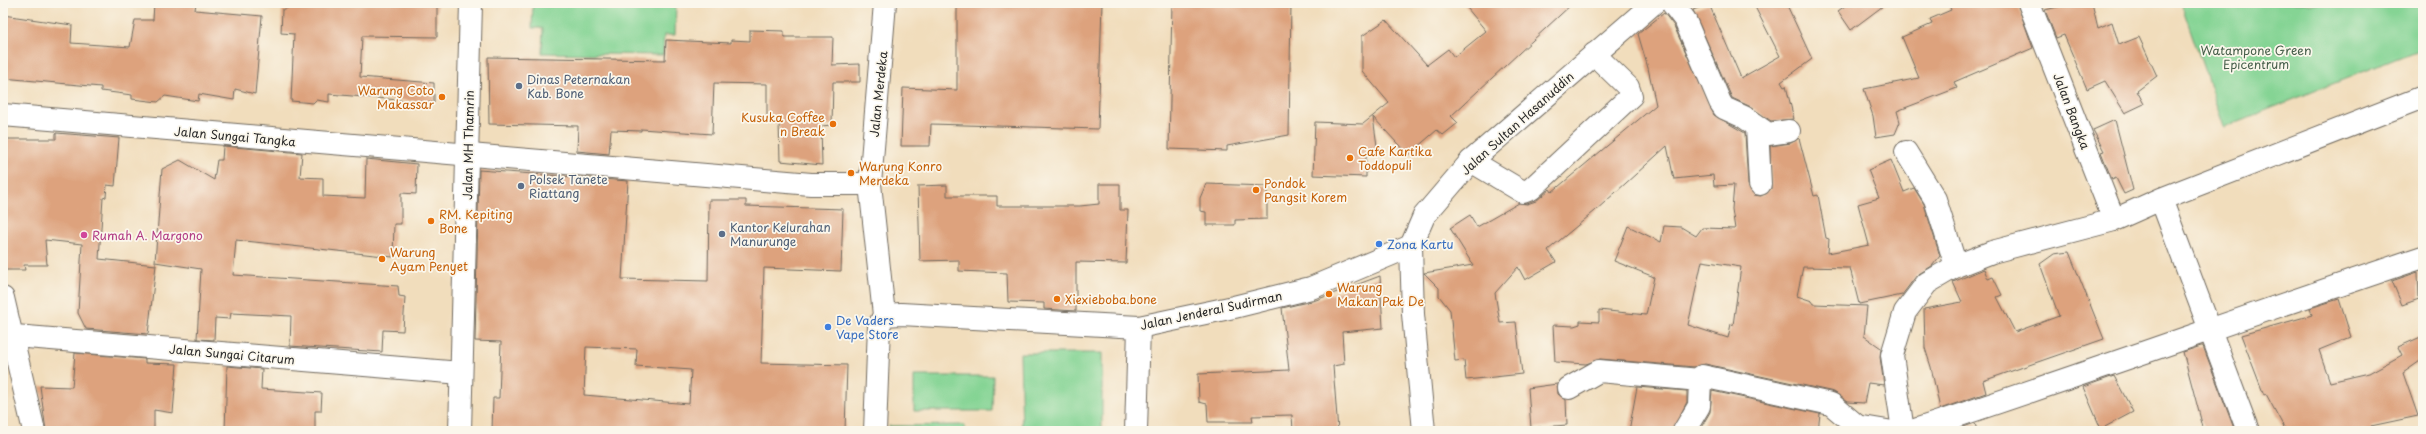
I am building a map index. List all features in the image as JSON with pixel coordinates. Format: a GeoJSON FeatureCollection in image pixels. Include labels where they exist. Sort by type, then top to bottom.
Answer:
{"type":"FeatureCollection","features":[{"type":"Feature","properties":{"kind":"street","name":"Jalan MH Thamrin"},"geometry":{"type":"LineString","coordinates":[[460,431],[471,3]]}},
{"type":"Feature","properties":{"kind":"street","name":"Jalan Merdeka"},"geometry":{"type":"LineString","coordinates":[[884,315],[870,184],[885,3]]}},
{"type":"Feature","properties":{"kind":"street","name":"Jalan Sultan Hasanuddin"},"geometry":{"type":"LineString","coordinates":[[1424,431],[1413,314],[1411,246],[1424,216],[1471,161],[1654,3]]}},
{"type":"Feature","properties":{"kind":"street"},"geometry":{"type":"LineString","coordinates":[[1672,3],[1685,20],[1720,102],[1724,108],[1744,116],[1757,128],[1768,134],[1789,131]]}},
{"type":"Feature","properties":{"kind":"street","name":"Jalan Bangka"},"geometry":{"type":"LineString","coordinates":[[2029,3],[2114,220]]}},
{"type":"Feature","properties":{"kind":"street"},"geometry":{"type":"LineString","coordinates":[[1471,161],[1523,192],[1531,189],[1631,96],[1628,87],[1594,54]]}},
{"type":"Feature","properties":{"kind":"street"},"geometry":{"type":"LineString","coordinates":[[1903,431],[1892,355],[1905,312],[1927,283],[1956,266],[1992,252],[2114,220],[2161,199],[2423,97]]}},
{"type":"Feature","properties":{"kind":"street","name":"Jalan Sungai Tangka"},"geometry":{"type":"LineString","coordinates":[[3,116],[811,184],[870,184]]}},
{"type":"Feature","properties":{"kind":"street"},"geometry":{"type":"LineString","coordinates":[[1757,128],[1760,184]]}},
{"type":"Feature","properties":{"kind":"street"},"geometry":{"type":"LineString","coordinates":[[1906,152],[1934,200],[1956,266]]}},
{"type":"Feature","properties":{"kind":"street"},"geometry":{"type":"LineString","coordinates":[[2161,199],[2211,328],[2248,431]]}},
{"type":"Feature","properties":{"kind":"street","name":"Jalan Jenderal Sudirman"},"geometry":{"type":"LineString","coordinates":[[884,315],[901,314],[1140,328],[1311,288],[1411,246]]}},
{"type":"Feature","properties":{"kind":"street"},"geometry":{"type":"LineString","coordinates":[[1912,431],[2048,387],[2211,328],[2423,257]]}},
{"type":"Feature","properties":{"kind":"street"},"geometry":{"type":"LineString","coordinates":[[3,298],[8,335],[34,431]]}},
{"type":"Feature","properties":{"kind":"street"},"geometry":{"type":"LineString","coordinates":[[875,431],[879,326],[884,315]]}},
{"type":"Feature","properties":{"kind":"street"},"geometry":{"type":"LineString","coordinates":[[1136,431],[1140,328]]}},
{"type":"Feature","properties":{"kind":"street","name":"Jalan Sungai Citarum"},"geometry":{"type":"LineString","coordinates":[[8,335],[461,373]]}},
{"type":"Feature","properties":{"kind":"street"},"geometry":{"type":"LineString","coordinates":[[1569,388],[1599,371],[1700,380]]}},
{"type":"Feature","properties":{"kind":"street"},"geometry":{"type":"LineString","coordinates":[[1684,431],[1699,406],[1700,380],[1702,376],[1831,404],[1857,426],[1887,431]]}},
{"type":"Feature","properties":{"kind":"green space"},"geometry":{"type":"Polygon","coordinates":[[[533,3],[676,3],[675,35],[664,35],[663,55],[542,53],[543,28],[532,28],[533,3]]]}},
{"type":"Feature","properties":{"kind":"green space","name":"Watampone Green Epicentrum"},"geometry":{"type":"Polygon","coordinates":[[[2181,3],[2423,3],[2423,48],[2224,127],[2181,3]]]}},
{"type":"Feature","properties":{"kind":"green space"},"geometry":{"type":"Polygon","coordinates":[[[1020,353],[1102,353],[1102,431],[1022,431],[1020,353]]]}},
{"type":"Feature","properties":{"kind":"green space"},"geometry":{"type":"Polygon","coordinates":[[[914,376],[993,376],[992,411],[914,411],[914,376]]]}},
{"type":"Feature","properties":{"kind":"green space"},"geometry":{"type":"Polygon","coordinates":[[[965,425],[965,431],[888,431],[889,426],[965,425]]]}},
{"type":"Feature","properties":{"kind":"building"},"geometry":{"type":"Polygon","coordinates":[[[154,3],[196,3],[195,10],[262,16],[255,94],[235,89],[234,100],[199,94],[198,101],[165,96],[158,102],[132,99],[132,95],[101,91],[101,87],[3,78],[3,15],[72,25],[71,43],[130,47],[135,20],[153,20],[154,3]]]}},
{"type":"Feature","properties":{"kind":"building"},"geometry":{"type":"Polygon","coordinates":[[[288,3],[437,3],[437,37],[362,36],[360,77],[434,83],[434,103],[329,94],[329,102],[316,100],[313,103],[291,101],[294,34],[281,33],[282,10],[288,8],[288,3]]]}},
{"type":"Feature","properties":{"kind":"building"},"geometry":{"type":"Polygon","coordinates":[[[957,3],[1102,3],[1098,129],[931,124],[930,146],[901,146],[903,88],[957,90],[957,3]]]}},
{"type":"Feature","properties":{"kind":"building"},"geometry":{"type":"Polygon","coordinates":[[[1172,3],[1291,3],[1289,135],[1227,146],[1227,151],[1169,149],[1172,3]]]}},
{"type":"Feature","properties":{"kind":"building"},"geometry":{"type":"Polygon","coordinates":[[[1463,3],[1573,3],[1451,116],[1458,123],[1443,135],[1437,130],[1408,155],[1373,117],[1378,153],[1366,153],[1366,177],[1313,175],[1315,122],[1363,124],[1389,103],[1362,71],[1362,36],[1386,20],[1427,65],[1448,49],[1454,57],[1486,31],[1463,3]]]}},
{"type":"Feature","properties":{"kind":"building"},"geometry":{"type":"Polygon","coordinates":[[[1753,3],[1786,3],[1812,59],[1781,82],[1784,87],[1786,86],[1794,119],[1771,121],[1751,107],[1732,98],[1693,10],[1709,4],[1741,78],[1780,56],[1753,3]]]}},
{"type":"Feature","properties":{"kind":"building"},"geometry":{"type":"Polygon","coordinates":[[[1849,3],[1887,3],[1851,30],[1838,11],[1849,3]]]}},
{"type":"Feature","properties":{"kind":"building"},"geometry":{"type":"Polygon","coordinates":[[[1948,3],[2017,3],[2033,48],[1954,82],[1957,88],[1897,111],[1900,122],[1895,134],[1876,137],[1873,116],[1864,89],[1919,78],[1902,37],[1932,24],[1930,19],[1951,10],[1948,3]]]}},
{"type":"Feature","properties":{"kind":"building"},"geometry":{"type":"Polygon","coordinates":[[[2074,3],[2092,3],[2098,28],[2112,22],[2119,45],[2139,37],[2157,76],[2137,91],[2144,104],[2125,113],[2105,81],[2087,89],[2064,35],[2056,38],[2045,10],[2074,3]]]}},
{"type":"Feature","properties":{"kind":"building"},"geometry":{"type":"Polygon","coordinates":[[[1664,13],[1674,26],[1714,115],[1745,133],[1748,185],[1754,195],[1761,196],[1771,189],[1770,146],[1791,143],[1799,138],[1814,196],[1818,195],[1826,238],[1829,239],[1828,253],[1869,245],[1858,204],[1879,198],[1868,170],[1891,160],[1904,192],[1914,188],[1924,204],[1940,256],[1932,266],[1917,275],[1902,295],[1859,304],[1850,268],[1803,267],[1797,296],[1812,301],[1814,304],[1867,306],[1864,336],[1881,348],[1880,357],[1884,385],[1868,383],[1864,403],[1848,402],[1834,392],[1705,364],[1694,367],[1600,359],[1586,364],[1555,362],[1553,325],[1574,326],[1580,324],[1580,321],[1599,322],[1599,310],[1646,315],[1654,277],[1614,261],[1628,226],[1661,242],[1664,226],[1681,227],[1696,236],[1702,228],[1735,229],[1732,209],[1734,185],[1714,186],[1713,175],[1674,179],[1667,146],[1595,211],[1548,250],[1556,262],[1525,280],[1518,267],[1495,293],[1500,323],[1516,322],[1522,374],[1466,380],[1464,360],[1455,361],[1450,310],[1439,296],[1439,288],[1424,273],[1473,265],[1450,228],[1470,215],[1477,227],[1519,203],[1527,204],[1536,201],[1550,189],[1552,192],[1656,105],[1648,68],[1638,34],[1664,13]],[[1702,261],[1688,325],[1728,338],[1731,324],[1733,325],[1741,267],[1702,261]]]}},
{"type":"Feature","properties":{"kind":"building"},"geometry":{"type":"Polygon","coordinates":[[[750,30],[784,31],[784,37],[833,37],[832,65],[860,64],[860,82],[833,82],[832,125],[821,126],[822,165],[780,161],[779,123],[767,122],[767,84],[714,83],[712,134],[641,129],[641,131],[611,130],[609,154],[577,151],[578,126],[489,124],[488,57],[665,60],[666,40],[731,43],[731,40],[750,41],[750,30]]]}},
{"type":"Feature","properties":{"kind":"building"},"geometry":{"type":"Polygon","coordinates":[[[2115,120],[2133,190],[2124,194],[2116,178],[2112,180],[2101,152],[2104,151],[2093,130],[2115,120]]]}},
{"type":"Feature","properties":{"kind":"building"},"geometry":{"type":"Polygon","coordinates":[[[56,133],[119,138],[115,186],[107,185],[106,197],[103,198],[99,259],[156,265],[148,334],[86,329],[78,313],[82,244],[45,240],[47,265],[24,265],[25,270],[3,270],[3,139],[56,139],[56,133]]]}},
{"type":"Feature","properties":{"kind":"building"},"geometry":{"type":"Polygon","coordinates":[[[223,146],[302,153],[300,177],[323,178],[323,196],[365,198],[366,159],[417,164],[416,194],[401,193],[401,224],[394,224],[393,257],[236,240],[233,275],[398,286],[399,296],[405,297],[403,331],[383,330],[382,352],[290,346],[291,316],[231,313],[230,319],[215,318],[214,340],[197,339],[201,269],[155,262],[162,169],[180,160],[214,180],[217,160],[222,160],[223,146]]]}},
{"type":"Feature","properties":{"kind":"building"},"geometry":{"type":"Polygon","coordinates":[[[479,170],[628,181],[622,279],[708,281],[709,200],[746,200],[746,206],[843,209],[841,271],[764,268],[761,363],[847,365],[845,431],[492,431],[493,398],[499,398],[501,342],[475,341],[479,170]],[[586,347],[584,395],[689,404],[691,370],[636,366],[637,349],[586,347]]]}},
{"type":"Feature","properties":{"kind":"building"},"geometry":{"type":"Polygon","coordinates":[[[1099,184],[1120,184],[1120,210],[1128,210],[1126,263],[1076,262],[1076,311],[1044,309],[1044,303],[1008,302],[1007,273],[959,271],[959,260],[920,261],[918,186],[947,185],[947,196],[997,196],[997,206],[1080,206],[1099,204],[1099,184]]]}},
{"type":"Feature","properties":{"kind":"building"},"geometry":{"type":"Polygon","coordinates":[[[1206,184],[1267,186],[1267,219],[1235,220],[1235,225],[1206,225],[1206,212],[1200,211],[1200,198],[1206,184]]]}},
{"type":"Feature","properties":{"kind":"building"},"geometry":{"type":"Polygon","coordinates":[[[2069,252],[2104,339],[1983,381],[1986,393],[1940,409],[1931,367],[1925,348],[1924,309],[1962,302],[1953,282],[1984,269],[1988,279],[1993,277],[2002,295],[1997,297],[2015,332],[2059,316],[2040,264],[2054,254],[2069,252]]]}},
{"type":"Feature","properties":{"kind":"building"},"geometry":{"type":"Polygon","coordinates":[[[2418,272],[2419,299],[2402,305],[2392,281],[2418,272]]]}},
{"type":"Feature","properties":{"kind":"building"},"geometry":{"type":"Polygon","coordinates":[[[1380,276],[1383,328],[1342,332],[1344,364],[1333,366],[1338,431],[1293,431],[1292,415],[1252,416],[1253,422],[1208,422],[1207,404],[1199,402],[1198,374],[1289,370],[1282,308],[1316,300],[1380,276]]]}},
{"type":"Feature","properties":{"kind":"building"},"geometry":{"type":"Polygon","coordinates":[[[2339,299],[2351,337],[2319,350],[2330,382],[2369,373],[2402,355],[2398,347],[2423,336],[2423,359],[2403,373],[2418,416],[2371,426],[2373,431],[2286,431],[2266,394],[2264,395],[2241,335],[2312,315],[2310,308],[2339,299]]]}},
{"type":"Feature","properties":{"kind":"building"},"geometry":{"type":"Polygon","coordinates":[[[2203,346],[2235,431],[2204,431],[2183,352],[2203,346]]]}},
{"type":"Feature","properties":{"kind":"building"},"geometry":{"type":"Polygon","coordinates":[[[75,353],[145,359],[145,363],[177,364],[173,413],[154,410],[154,431],[46,431],[40,386],[72,387],[75,353]]]}},
{"type":"Feature","properties":{"kind":"building"},"geometry":{"type":"Polygon","coordinates":[[[227,366],[262,369],[261,389],[322,393],[321,411],[315,411],[315,431],[225,431],[227,366]]]}},
{"type":"Feature","properties":{"kind":"building"},"geometry":{"type":"Polygon","coordinates":[[[2114,376],[2133,412],[2101,429],[2083,387],[2114,376]]]}},
{"type":"Feature","properties":{"kind":"building"},"geometry":{"type":"Polygon","coordinates":[[[1557,384],[1558,394],[1566,400],[1567,425],[1531,428],[1528,388],[1557,384]]]}},
{"type":"Feature","properties":{"kind":"building"},"geometry":{"type":"Polygon","coordinates":[[[1637,387],[1687,391],[1687,402],[1672,431],[1629,431],[1637,387]]]}},
{"type":"Feature","properties":{"kind":"building"},"geometry":{"type":"Polygon","coordinates":[[[1712,391],[1820,414],[1818,431],[1699,431],[1710,412],[1712,391]]]}},
{"type":"Feature","properties":{"kind":"building"},"geometry":{"type":"Polygon","coordinates":[[[1975,423],[1977,431],[1952,431],[1975,423]]]}},
{"type":"Feature","properties":{"kind":"place","name":"Dinas Peternakan Kab. Bone"},"geometry":{"type":"Point","coordinates":[519,86]}},
{"type":"Feature","properties":{"kind":"place","name":"Warung Coto Makassar"},"geometry":{"type":"Point","coordinates":[442,97]}},
{"type":"Feature","properties":{"kind":"place","name":"Kusuka Coffee n Break"},"geometry":{"type":"Point","coordinates":[833,124]}},
{"type":"Feature","properties":{"kind":"place","name":"Cafe Kartika Toddopuli"},"geometry":{"type":"Point","coordinates":[1350,158]}},
{"type":"Feature","properties":{"kind":"place","name":"Warung Konro Merdeka"},"geometry":{"type":"Point","coordinates":[851,173]}},
{"type":"Feature","properties":{"kind":"place","name":"Polsek Tanete Riattang"},"geometry":{"type":"Point","coordinates":[521,186]}},
{"type":"Feature","properties":{"kind":"place","name":"Pondok Pangsit Korem"},"geometry":{"type":"Point","coordinates":[1256,190]}},
{"type":"Feature","properties":{"kind":"place","name":"RM. Kepiting Bone"},"geometry":{"type":"Point","coordinates":[431,221]}},
{"type":"Feature","properties":{"kind":"place","name":"Kantor Kelurahan Manurunge"},"geometry":{"type":"Point","coordinates":[722,234]}},
{"type":"Feature","properties":{"kind":"place","name":"Rumah A. Margono"},"geometry":{"type":"Point","coordinates":[84,235]}},
{"type":"Feature","properties":{"kind":"place","name":"Zona Kartu"},"geometry":{"type":"Point","coordinates":[1379,244]}},
{"type":"Feature","properties":{"kind":"place","name":"Warung Ayam Penyet"},"geometry":{"type":"Point","coordinates":[382,259]}},
{"type":"Feature","properties":{"kind":"place","name":"Warung Makan Pak De"},"geometry":{"type":"Point","coordinates":[1329,294]}},
{"type":"Feature","properties":{"kind":"place","name":"Xiexieboba.bone"},"geometry":{"type":"Point","coordinates":[1057,299]}},
{"type":"Feature","properties":{"kind":"place","name":"De Vaders Vape Store"},"geometry":{"type":"Point","coordinates":[828,327]}}]}
